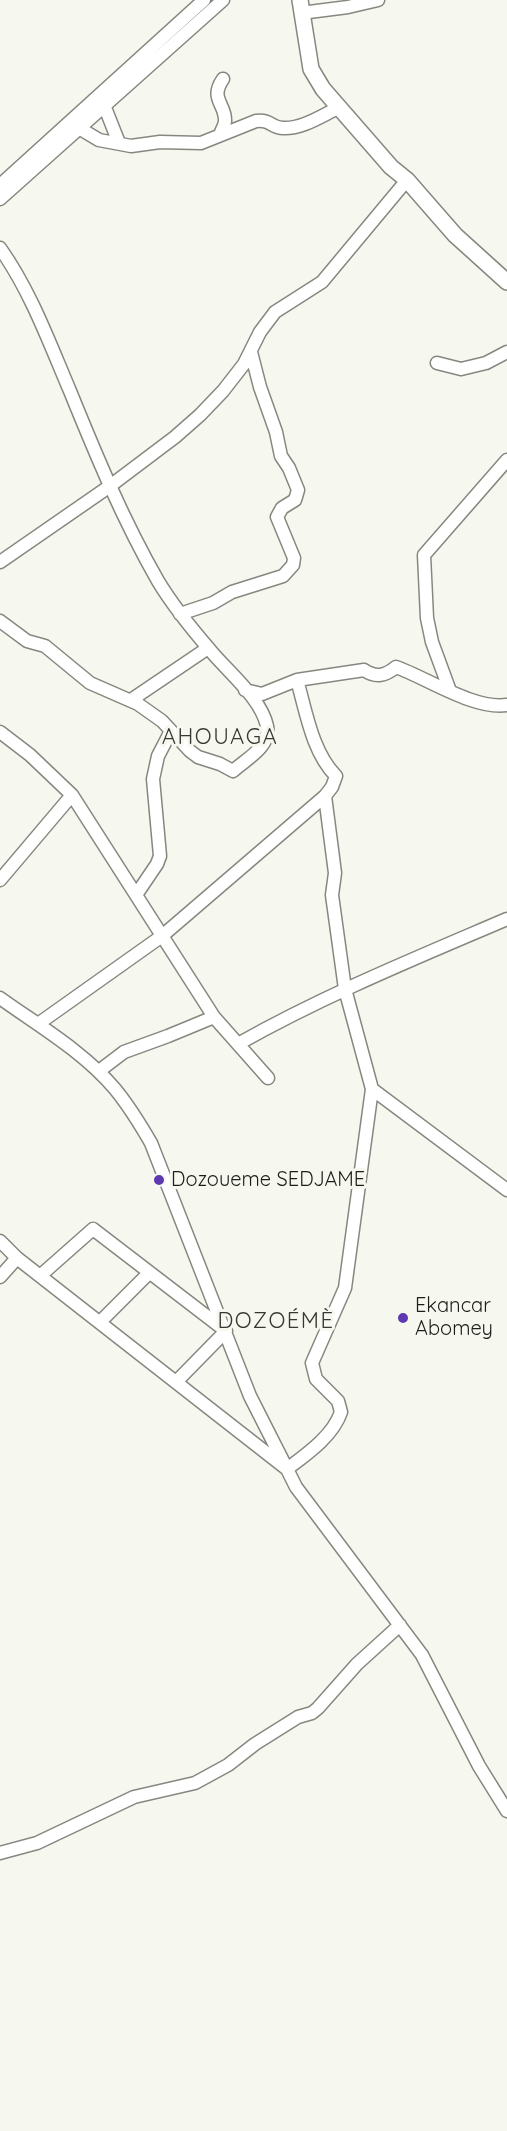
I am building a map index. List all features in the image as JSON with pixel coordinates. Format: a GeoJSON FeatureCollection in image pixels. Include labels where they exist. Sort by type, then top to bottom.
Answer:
{"type":"FeatureCollection","features":[{"type":"Feature","properties":{"kind":"main road"},"geometry":{"type":"LineString","coordinates":[[301,7],[311,69],[338,108],[391,167],[407,180],[455,235],[507,282]]}},
{"type":"Feature","properties":{"kind":"street"},"geometry":{"type":"LineString","coordinates":[[0,185],[204,0]]}},
{"type":"Feature","properties":{"kind":"street"},"geometry":{"type":"LineString","coordinates":[[0,199],[223,0]]}},
{"type":"Feature","properties":{"kind":"street"},"geometry":{"type":"LineString","coordinates":[[301,7],[348,8],[378,0]]}},
{"type":"Feature","properties":{"kind":"street"},"geometry":{"type":"LineString","coordinates":[[220,135],[225,120],[217,90],[223,79]]}},
{"type":"Feature","properties":{"kind":"street"},"geometry":{"type":"LineString","coordinates":[[104,105],[120,143]]}},
{"type":"Feature","properties":{"kind":"street"},"geometry":{"type":"LineString","coordinates":[[79,128],[99,140],[131,146],[160,142],[201,143],[256,121],[265,120],[279,128],[300,126],[338,108]]}},
{"type":"Feature","properties":{"kind":"street"},"geometry":{"type":"LineString","coordinates":[[0,562],[110,486],[200,415],[233,378],[251,352],[260,332],[275,312],[322,282],[407,180]]}},
{"type":"Feature","properties":{"kind":"street"},"geometry":{"type":"LineString","coordinates":[[0,248],[30,298],[110,486],[159,582],[180,614],[256,702],[268,729],[261,748],[233,771],[198,757],[149,711],[90,683],[45,646],[27,641],[0,621]]}},
{"type":"Feature","properties":{"kind":"street"},"geometry":{"type":"LineString","coordinates":[[180,614],[213,603],[231,592],[283,576],[293,565],[294,558],[277,517],[282,508],[295,500],[298,490],[281,456],[276,432],[260,387],[251,352]]}},
{"type":"Feature","properties":{"kind":"street"},"geometry":{"type":"LineString","coordinates":[[437,363],[461,369],[486,363],[507,352]]}},
{"type":"Feature","properties":{"kind":"street"},"geometry":{"type":"LineString","coordinates":[[450,691],[432,642],[427,618],[424,555],[507,460]]}},
{"type":"Feature","properties":{"kind":"street"},"geometry":{"type":"LineString","coordinates":[[130,700],[208,648]]}},
{"type":"Feature","properties":{"kind":"street"},"geometry":{"type":"LineString","coordinates":[[244,690],[262,694],[297,680],[364,670],[372,675],[387,675],[396,667],[486,705],[507,705]]}},
{"type":"Feature","properties":{"kind":"street"},"geometry":{"type":"LineString","coordinates":[[38,1024],[162,936],[332,788],[336,776],[328,769],[316,743],[297,680]]}},
{"type":"Feature","properties":{"kind":"street"},"geometry":{"type":"LineString","coordinates":[[136,895],[160,856],[153,779],[158,756],[171,731]]}},
{"type":"Feature","properties":{"kind":"street"},"geometry":{"type":"LineString","coordinates":[[0,732],[30,755],[72,795],[214,1017],[268,1078]]}},
{"type":"Feature","properties":{"kind":"street"},"geometry":{"type":"LineString","coordinates":[[0,880],[72,795]]}},
{"type":"Feature","properties":{"kind":"street"},"geometry":{"type":"LineString","coordinates":[[287,1469],[321,1441],[341,1412],[338,1401],[316,1379],[312,1363],[345,1288],[372,1089],[345,989],[332,895],[335,873],[325,796]]}},
{"type":"Feature","properties":{"kind":"street"},"geometry":{"type":"LineString","coordinates":[[238,1044],[284,1018],[345,989],[507,919]]}},
{"type":"Feature","properties":{"kind":"street"},"geometry":{"type":"LineString","coordinates":[[1,1000],[38,1024],[99,1071],[132,1111],[151,1143],[250,1396],[296,1486],[422,1655],[479,1766],[507,1811]]}},
{"type":"Feature","properties":{"kind":"street"},"geometry":{"type":"LineString","coordinates":[[99,1071],[124,1052],[214,1017]]}},
{"type":"Feature","properties":{"kind":"street"},"geometry":{"type":"LineString","coordinates":[[372,1089],[507,1190]]}},
{"type":"Feature","properties":{"kind":"street"},"geometry":{"type":"LineString","coordinates":[[41,1275],[93,1228],[226,1331]]}},
{"type":"Feature","properties":{"kind":"street"},"geometry":{"type":"LineString","coordinates":[[0,1241],[17,1258],[287,1469]]}},
{"type":"Feature","properties":{"kind":"street"},"geometry":{"type":"LineString","coordinates":[[0,1276],[17,1258]]}},
{"type":"Feature","properties":{"kind":"street"},"geometry":{"type":"LineString","coordinates":[[100,1322],[149,1273]]}},
{"type":"Feature","properties":{"kind":"street"},"geometry":{"type":"LineString","coordinates":[[176,1382],[226,1331]]}},
{"type":"Feature","properties":{"kind":"street"},"geometry":{"type":"LineString","coordinates":[[0,1853],[37,1843],[134,1797],[195,1783],[228,1765],[255,1744],[298,1717],[312,1713],[357,1664],[400,1625]]}},
{"type":"Feature","properties":{"kind":"place","name":"Dozoueme SEDJAME"},"geometry":{"type":"Point","coordinates":[159,1180]}},
{"type":"Feature","properties":{"kind":"place","name":"Ekancar Abomey"},"geometry":{"type":"Point","coordinates":[403,1318]}},
{"type":"Feature","properties":{"kind":"district","name":"AHOUAGA"},"geometry":{"type":"Point","coordinates":[220,737]}},
{"type":"Feature","properties":{"kind":"district","name":"DOZOÉMÈ"},"geometry":{"type":"Point","coordinates":[276,1321]}}]}
